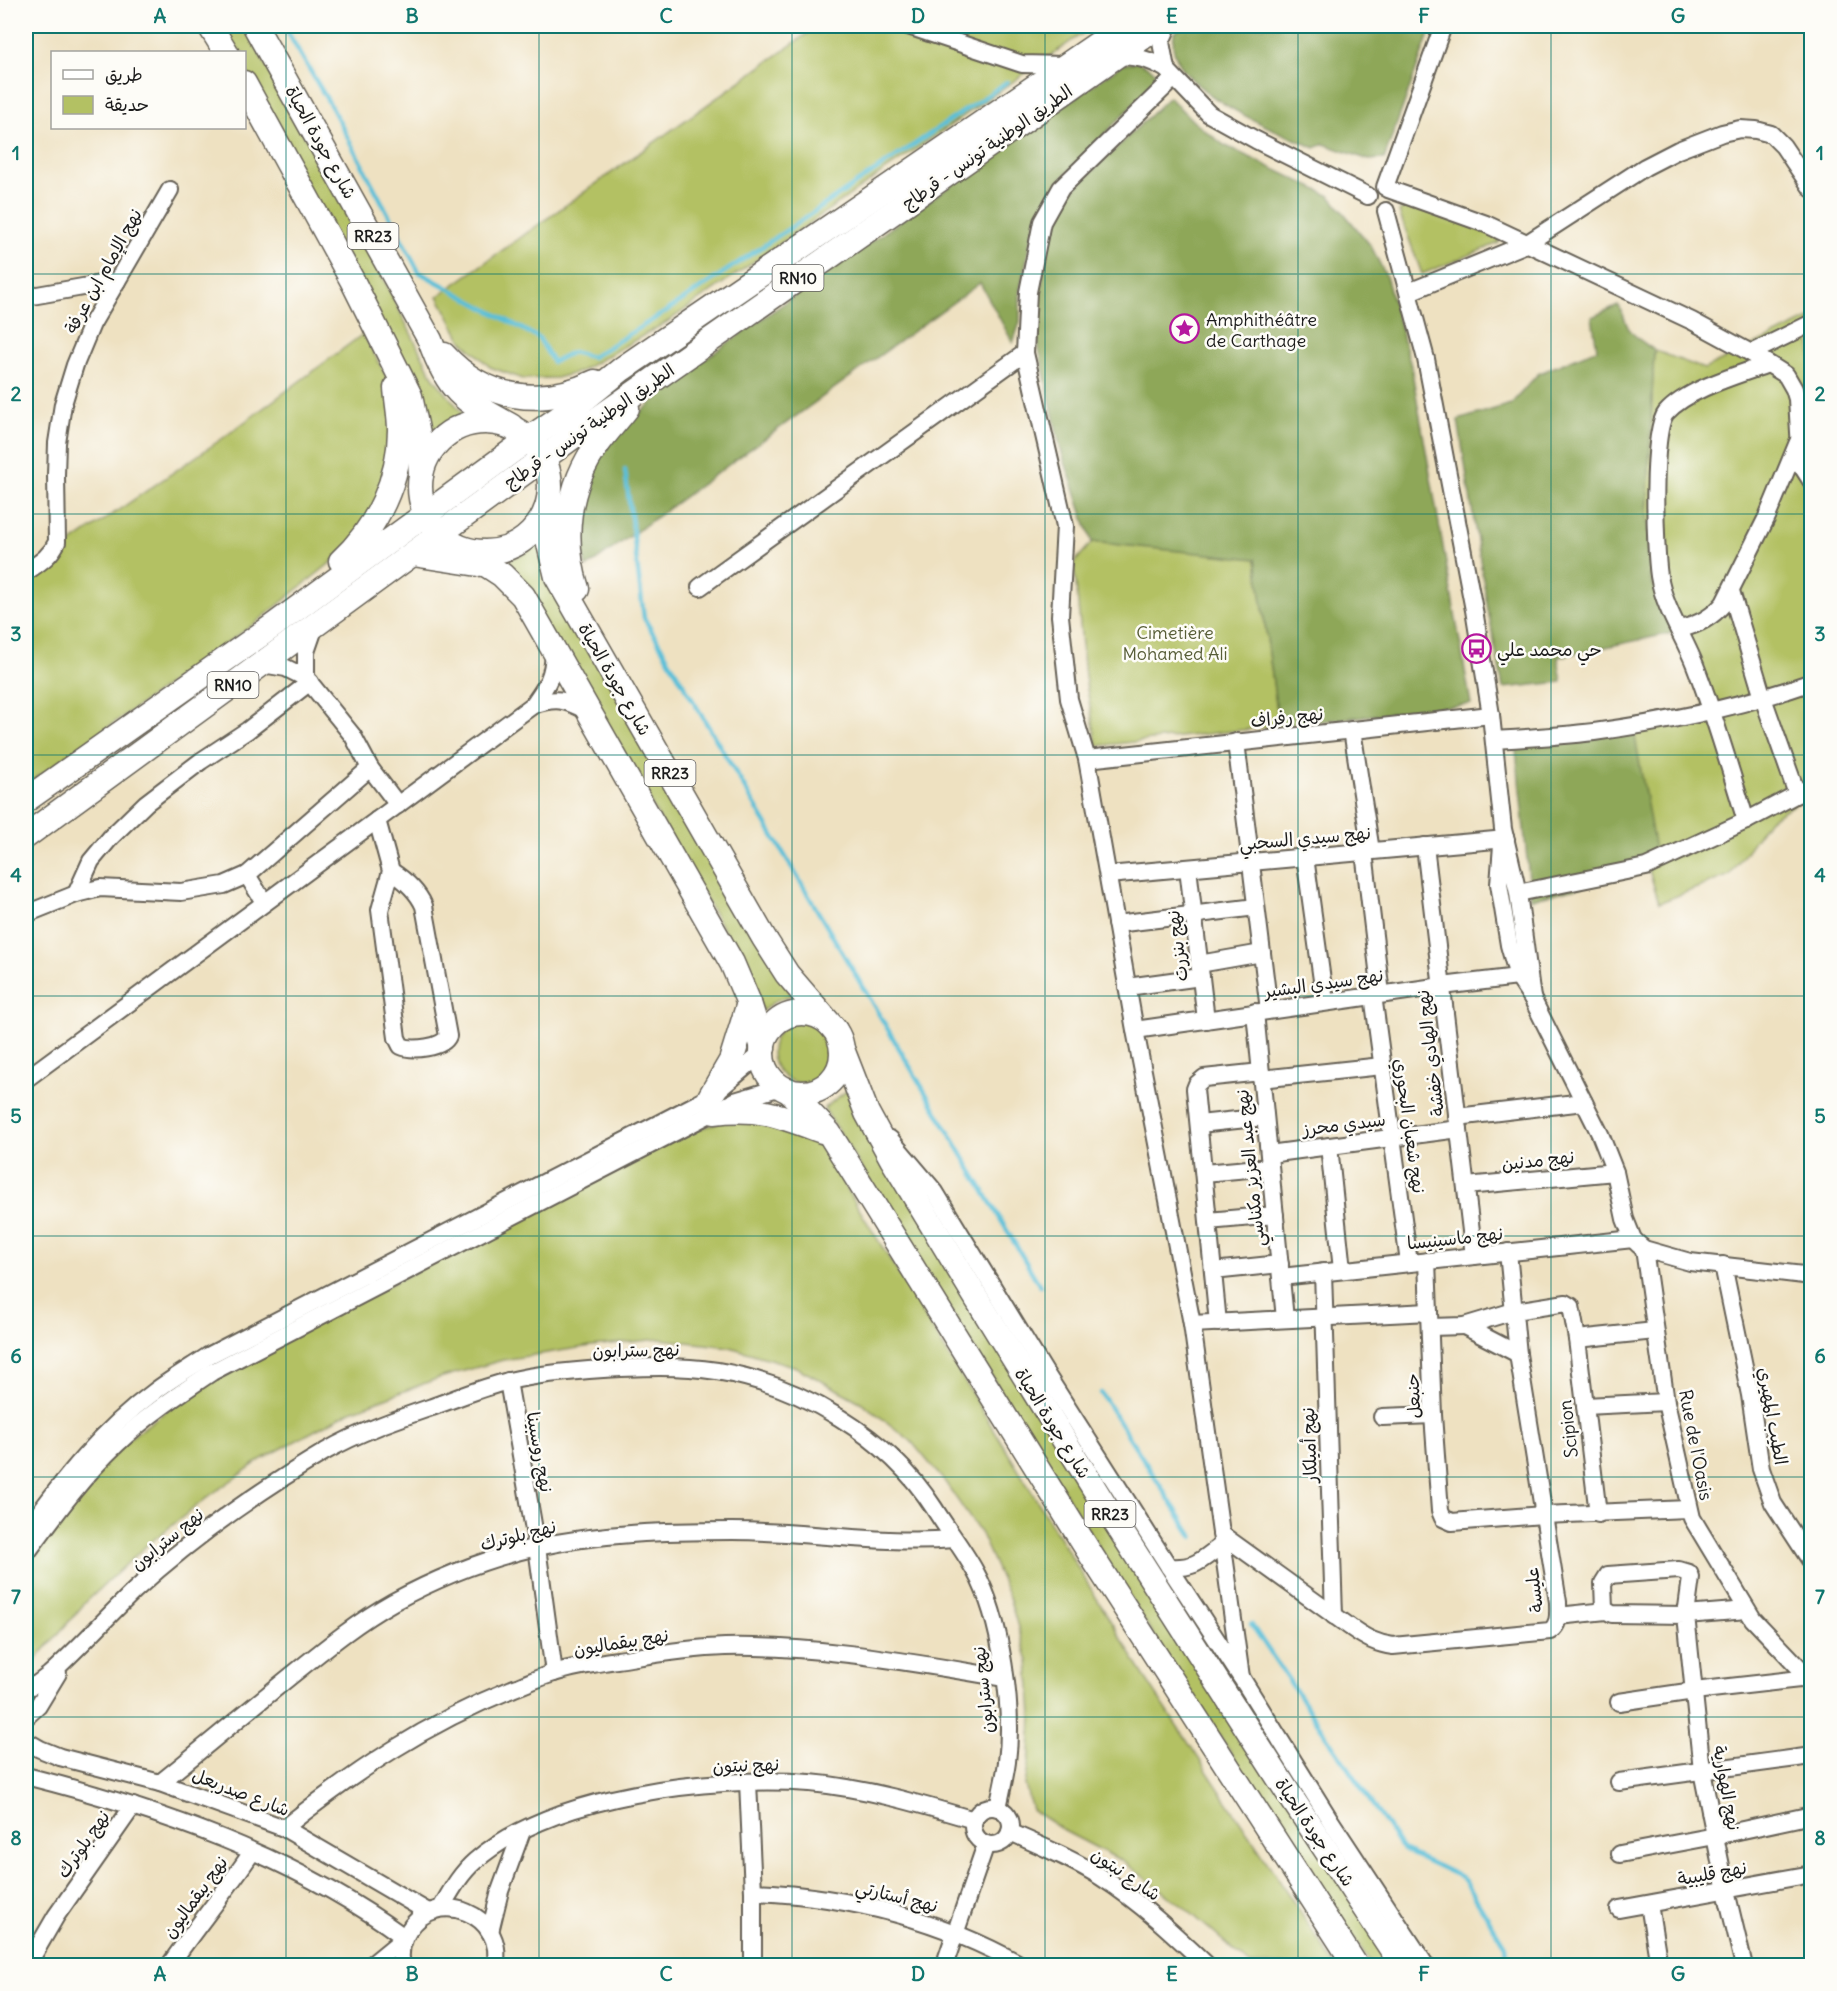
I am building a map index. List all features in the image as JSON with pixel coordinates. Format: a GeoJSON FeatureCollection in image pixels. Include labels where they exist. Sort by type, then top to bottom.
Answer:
{"type":"FeatureCollection","features":[{"type":"Feature","properties":{"kind":"highway"},"geometry":{"type":"LineString","coordinates":[[210,26],[225,51]]}},
{"type":"Feature","properties":{"kind":"highway","name":"شارع جودة الحياة"},"geometry":{"type":"LineString","coordinates":[[255,26],[430,340],[437,360],[458,393],[467,402],[520,432]]}},
{"type":"Feature","properties":{"kind":"highway","name":"الطريق الوطنية تونس - قرطاج"},"geometry":{"type":"LineString","coordinates":[[26,836],[412,554],[432,524],[520,432],[571,410],[622,369],[1124,26]]}},
{"type":"Feature","properties":{"kind":"highway","name":"الطريق الوطنية تونس - قرطاج"},"geometry":{"type":"LineString","coordinates":[[26,800],[273,626],[432,524],[544,457],[1159,26]]}},
{"type":"Feature","properties":{"kind":"highway","name":"شارع جودة الحياة"},"geometry":{"type":"LineString","coordinates":[[246,87],[346,270],[410,396],[418,439],[420,495],[432,524],[459,547],[502,575],[523,596],[732,963],[749,1003],[765,1066],[771,1078],[829,1133],[1091,1555],[1356,1965]]}},
{"type":"Feature","properties":{"kind":"highway"},"geometry":{"type":"LineString","coordinates":[[430,340],[458,370],[471,380],[493,390],[518,396],[540,397],[567,393],[622,369]]}},
{"type":"Feature","properties":{"kind":"highway"},"geometry":{"type":"LineString","coordinates":[[273,626],[358,545],[374,523],[387,495],[396,464],[400,430],[391,359]]}},
{"type":"Feature","properties":{"kind":"highway"},"geometry":{"type":"LineString","coordinates":[[597,648],[570,563],[569,511],[578,478],[588,459],[598,443],[645,386]]}},
{"type":"Feature","properties":{"kind":"highway"},"geometry":{"type":"LineString","coordinates":[[421,474],[426,459],[435,444],[455,429],[478,421],[495,422],[520,432],[544,457]]}},
{"type":"Feature","properties":{"kind":"highway","name":"شارع جودة الحياة"},"geometry":{"type":"LineString","coordinates":[[544,457],[550,477],[549,544],[557,577],[597,648],[714,847],[764,938],[787,974],[838,1040],[867,1113],[904,1179],[1099,1496],[1287,1791],[1403,1965]]}},
{"type":"Feature","properties":{"kind":"highway"},"geometry":{"type":"LineString","coordinates":[[459,547],[478,552],[498,551],[517,544],[533,532],[544,516],[550,497]]}},
{"type":"Feature","properties":{"kind":"highway"},"geometry":{"type":"LineString","coordinates":[[412,554],[488,565]]}},
{"type":"Feature","properties":{"kind":"highway"},"geometry":{"type":"LineString","coordinates":[[749,1003],[731,1061],[712,1104],[772,1113],[829,1133]]}},
{"type":"Feature","properties":{"kind":"highway"},"geometry":{"type":"LineString","coordinates":[[763,1051],[766,1037],[772,1027],[792,1014],[816,1015],[827,1021],[838,1040],[841,1061],[830,1081],[811,1092],[799,1093],[784,1088]]}},
{"type":"Feature","properties":{"kind":"street"},"geometry":{"type":"LineString","coordinates":[[908,26],[1022,64],[1064,65]]}},
{"type":"Feature","properties":{"kind":"street"},"geometry":{"type":"LineString","coordinates":[[1167,26],[1161,42],[1170,74]]}},
{"type":"Feature","properties":{"kind":"street"},"geometry":{"type":"LineString","coordinates":[[1386,188],[1443,26]]}},
{"type":"Feature","properties":{"kind":"street"},"geometry":{"type":"LineString","coordinates":[[1116,56],[1142,57],[1170,74],[1209,114],[1368,196]]}},
{"type":"Feature","properties":{"kind":"street"},"geometry":{"type":"LineString","coordinates":[[1170,74],[1061,188],[1042,222],[1028,292],[1025,352],[1065,526],[1060,616],[1069,699],[1087,759],[1134,1030],[1192,1324],[1241,1677]]}},
{"type":"Feature","properties":{"kind":"street"},"geometry":{"type":"LineString","coordinates":[[1409,292],[1526,244],[1645,167],[1678,150],[1722,133],[1740,129],[1771,134],[1793,159],[1812,189]]}},
{"type":"Feature","properties":{"kind":"street"},"geometry":{"type":"LineString","coordinates":[[1386,188],[1393,198],[1393,203],[1386,211],[1377,212],[1369,205],[1368,196],[1374,188],[1386,188],[1486,224],[1637,294],[1752,353],[1786,375],[1797,399],[1801,465],[1812,482]]}},
{"type":"Feature","properties":{"kind":"street","name":"نهج الإمام ابن عرفة"},"geometry":{"type":"LineString","coordinates":[[26,572],[46,558],[57,542],[56,475],[63,404],[75,365],[92,324],[170,190]]}},
{"type":"Feature","properties":{"kind":"street"},"geometry":{"type":"LineString","coordinates":[[1386,211],[1428,371],[1474,610],[1491,715],[1504,836],[1518,893],[1532,998]]}},
{"type":"Feature","properties":{"kind":"street"},"geometry":{"type":"LineString","coordinates":[[26,297],[117,281]]}},
{"type":"Feature","properties":{"kind":"street"},"geometry":{"type":"LineString","coordinates":[[1752,353],[1812,323]]}},
{"type":"Feature","properties":{"kind":"street"},"geometry":{"type":"LineString","coordinates":[[700,587],[1025,352]]}},
{"type":"Feature","properties":{"kind":"street"},"geometry":{"type":"LineString","coordinates":[[1746,821],[1712,711],[1680,630],[1670,611],[1659,576],[1656,505],[1657,448],[1664,415],[1680,402],[1695,393],[1768,364]]}},
{"type":"Feature","properties":{"kind":"street"},"geometry":{"type":"LineString","coordinates":[[1680,630],[1693,627],[1717,613],[1731,591],[1767,517],[1798,440]]}},
{"type":"Feature","properties":{"kind":"street"},"geometry":{"type":"LineString","coordinates":[[1518,893],[1646,867],[1746,821],[1804,790],[1763,698],[1731,591]]}},
{"type":"Feature","properties":{"kind":"street"},"geometry":{"type":"LineString","coordinates":[[308,680],[306,652],[317,623]]}},
{"type":"Feature","properties":{"kind":"street"},"geometry":{"type":"LineString","coordinates":[[26,1078],[533,705],[550,681],[554,670],[554,652]]}},
{"type":"Feature","properties":{"kind":"street"},"geometry":{"type":"LineString","coordinates":[[262,664],[286,668],[308,680],[353,736],[370,768],[398,805]]}},
{"type":"Feature","properties":{"kind":"street"},"geometry":{"type":"LineString","coordinates":[[76,894],[91,861],[111,837],[146,803],[308,680]]}},
{"type":"Feature","properties":{"kind":"street"},"geometry":{"type":"LineString","coordinates":[[1494,741],[1593,732],[1712,711],[1812,682]]}},
{"type":"Feature","properties":{"kind":"street"},"geometry":{"type":"LineString","coordinates":[[533,705],[559,699],[566,700],[587,711]]}},
{"type":"Feature","properties":{"kind":"street","name":"نهج رفراف"},"geometry":{"type":"LineString","coordinates":[[1087,759],[1491,715]]}},
{"type":"Feature","properties":{"kind":"street","name":"نهج شعبان البحوري"},"geometry":{"type":"LineString","coordinates":[[1352,730],[1367,852],[1382,1066],[1409,1263]]}},
{"type":"Feature","properties":{"kind":"street","name":"نهج عبد العزيز مكناسي"},"geometry":{"type":"LineString","coordinates":[[1236,742],[1262,953],[1261,1075],[1285,1319]]}},
{"type":"Feature","properties":{"kind":"street"},"geometry":{"type":"LineString","coordinates":[[26,914],[76,894],[100,888],[181,892],[224,885],[247,875],[370,768]]}},
{"type":"Feature","properties":{"kind":"street"},"geometry":{"type":"LineString","coordinates":[[376,820],[391,871],[380,910],[397,1038],[401,1046],[409,1049],[441,1044],[446,1041],[448,1035],[424,906],[410,885],[391,871]]}},
{"type":"Feature","properties":{"kind":"street"},"geometry":{"type":"LineString","coordinates":[[1504,836],[1499,884],[1509,945],[1518,977],[1532,998]]}},
{"type":"Feature","properties":{"kind":"street","name":"نهج سيدي السحبي"},"geometry":{"type":"LineString","coordinates":[[1108,875],[1367,852],[1504,836]]}},
{"type":"Feature","properties":{"kind":"street","name":"نهج الهادي خفشة"},"geometry":{"type":"LineString","coordinates":[[1425,846],[1474,1256]]}},
{"type":"Feature","properties":{"kind":"street"},"geometry":{"type":"LineString","coordinates":[[1305,857],[1325,1002]]}},
{"type":"Feature","properties":{"kind":"street","name":"نهج بنزرت"},"geometry":{"type":"LineString","coordinates":[[1188,868],[1206,1020]]}},
{"type":"Feature","properties":{"kind":"street"},"geometry":{"type":"LineString","coordinates":[[247,875],[264,902]]}},
{"type":"Feature","properties":{"kind":"street"},"geometry":{"type":"LineString","coordinates":[[1116,924],[1256,907]]}},
{"type":"Feature","properties":{"kind":"street"},"geometry":{"type":"LineString","coordinates":[[1127,987],[1200,971],[1262,953]]}},
{"type":"Feature","properties":{"kind":"street","name":"نهج سيدي البشير"},"geometry":{"type":"LineString","coordinates":[[1134,1030],[1518,977]]}},
{"type":"Feature","properties":{"kind":"street","name":"Rue de l'Oasis"},"geometry":{"type":"LineString","coordinates":[[1532,998],[1600,1134],[1615,1172],[1625,1219],[1639,1244],[1666,1402],[1688,1509],[1747,1610],[1810,1680]]}},
{"type":"Feature","properties":{"kind":"street"},"geometry":{"type":"LineString","coordinates":[[26,1554],[82,1482],[115,1445],[148,1416],[212,1372],[712,1104],[763,1051]]}},
{"type":"Feature","properties":{"kind":"street"},"geometry":{"type":"LineString","coordinates":[[1218,1323],[1195,1089],[1197,1084],[1204,1078],[1382,1066]]}},
{"type":"Feature","properties":{"kind":"street"},"geometry":{"type":"LineString","coordinates":[[26,1532],[61,1482],[120,1420],[153,1393],[208,1356],[712,1104],[735,1101],[784,1088]]}},
{"type":"Feature","properties":{"kind":"street","name":"سيدي محرز"},"geometry":{"type":"LineString","coordinates":[[1204,1173],[1329,1146],[1392,1138],[1458,1123],[1584,1102]]}},
{"type":"Feature","properties":{"kind":"street"},"geometry":{"type":"LineString","coordinates":[[867,1113],[935,1192],[1046,1374],[1332,1823],[1426,1965]]}},
{"type":"Feature","properties":{"kind":"street"},"geometry":{"type":"LineString","coordinates":[[1199,1124],[1265,1117]]}},
{"type":"Feature","properties":{"kind":"street"},"geometry":{"type":"LineString","coordinates":[[1329,1146],[1342,1270]]}},
{"type":"Feature","properties":{"kind":"street","name":"نهج مدنين"},"geometry":{"type":"LineString","coordinates":[[1466,1186],[1615,1172]]}},
{"type":"Feature","properties":{"kind":"street"},"geometry":{"type":"LineString","coordinates":[[1208,1221],[1275,1215]]}},
{"type":"Feature","properties":{"kind":"street"},"geometry":{"type":"LineString","coordinates":[[1639,1244],[1690,1262],[1812,1276]]}},
{"type":"Feature","properties":{"kind":"street","name":"نهج ماسينيسا"},"geometry":{"type":"LineString","coordinates":[[1213,1271],[1323,1272],[1508,1252],[1639,1244]]}},
{"type":"Feature","properties":{"kind":"street","name":"عليسة"},"geometry":{"type":"LineString","coordinates":[[1222,1540],[1367,1639],[1380,1645],[1393,1647],[1550,1631],[1555,1628],[1558,1616],[1518,1354],[1508,1252]]}},
{"type":"Feature","properties":{"kind":"street","name":"حنبعل"},"geometry":{"type":"LineString","coordinates":[[1427,1261],[1433,1415],[1440,1511],[1443,1518],[1452,1522],[1543,1515]]}},
{"type":"Feature","properties":{"kind":"street","name":"الطيب المهيري"},"geometry":{"type":"LineString","coordinates":[[1724,1265],[1750,1395],[1761,1469],[1773,1503],[1812,1563]]}},
{"type":"Feature","properties":{"kind":"street","name":"نهج أميلكار"},"geometry":{"type":"LineString","coordinates":[[1323,1272],[1334,1616]]}},
{"type":"Feature","properties":{"kind":"street","name":"Scipion"},"geometry":{"type":"LineString","coordinates":[[1514,1311],[1568,1304],[1573,1309],[1598,1514]]}},
{"type":"Feature","properties":{"kind":"street"},"geometry":{"type":"LineString","coordinates":[[1464,1326],[1514,1311]]}},
{"type":"Feature","properties":{"kind":"street"},"geometry":{"type":"LineString","coordinates":[[1192,1324],[1324,1317],[1429,1320],[1464,1326],[1518,1354]]}},
{"type":"Feature","properties":{"kind":"street"},"geometry":{"type":"LineString","coordinates":[[1577,1339],[1655,1331]]}},
{"type":"Feature","properties":{"kind":"street","name":"نهج سترابون"},"geometry":{"type":"LineString","coordinates":[[26,1688],[37,1684],[64,1661],[136,1590],[192,1542],[328,1450],[400,1418],[508,1381],[575,1371],[660,1367],[718,1371],[763,1383],[795,1395],[831,1413],[879,1446],[924,1493],[976,1572],[988,1604],[1001,1652],[1009,1710],[1008,1760],[998,1808]]}},
{"type":"Feature","properties":{"kind":"street","name":"نهج روسبينا"},"geometry":{"type":"LineString","coordinates":[[508,1381],[537,1547],[554,1673]]}},
{"type":"Feature","properties":{"kind":"street"},"geometry":{"type":"LineString","coordinates":[[1585,1406],[1666,1402]]}},
{"type":"Feature","properties":{"kind":"street"},"geometry":{"type":"LineString","coordinates":[[1382,1417],[1433,1415]]}},
{"type":"Feature","properties":{"kind":"street"},"geometry":{"type":"LineString","coordinates":[[1543,1515],[1688,1509]]}},
{"type":"Feature","properties":{"kind":"street","name":"نهج بلوترك"},"geometry":{"type":"LineString","coordinates":[[160,1783],[352,1628],[392,1602],[480,1564],[537,1547],[594,1538],[731,1531],[789,1532],[906,1541],[954,1539]]}},
{"type":"Feature","properties":{"kind":"street"},"geometry":{"type":"LineString","coordinates":[[1169,1567],[1184,1568],[1196,1565],[1222,1540]]}},
{"type":"Feature","properties":{"kind":"street","name":"نهج الهوارية"},"geometry":{"type":"LineString","coordinates":[[1606,1611],[1603,1582],[1608,1575],[1679,1570],[1689,1573],[1691,1578],[1686,1615],[1702,1771],[1726,1891],[1744,1965]]}},
{"type":"Feature","properties":{"kind":"street"},"geometry":{"type":"LineString","coordinates":[[1558,1616],[1606,1611],[1612,1614],[1686,1615],[1747,1610]]}},
{"type":"Feature","properties":{"kind":"street","name":"نهج بيقماليون"},"geometry":{"type":"LineString","coordinates":[[284,1828],[333,1789],[404,1741],[450,1716],[554,1673],[656,1654],[724,1647],[885,1658],[1005,1678]]}},
{"type":"Feature","properties":{"kind":"street","name":"نهج سترابون"},"geometry":{"type":"LineString","coordinates":[[26,1717],[38,1706],[64,1661]]}},
{"type":"Feature","properties":{"kind":"street"},"geometry":{"type":"LineString","coordinates":[[1619,1702],[1694,1691],[1810,1680]]}},
{"type":"Feature","properties":{"kind":"street","name":"شارع صدربعل"},"geometry":{"type":"LineString","coordinates":[[26,1741],[60,1757],[160,1783],[284,1828],[435,1910]]}},
{"type":"Feature","properties":{"kind":"street"},"geometry":{"type":"LineString","coordinates":[[1619,1782],[1812,1756]]}},
{"type":"Feature","properties":{"kind":"street"},"geometry":{"type":"LineString","coordinates":[[26,1776],[133,1806],[189,1825],[309,1877],[374,1915],[404,1938]]}},
{"type":"Feature","properties":{"kind":"street"},"geometry":{"type":"LineString","coordinates":[[748,1782],[753,1892],[753,1965]]}},
{"type":"Feature","properties":{"kind":"street","name":"نهج نبتون"},"geometry":{"type":"LineString","coordinates":[[404,1938],[414,1922],[435,1910],[460,1876],[493,1846],[556,1814],[603,1801],[679,1788],[748,1782],[810,1783],[884,1794],[974,1820]]}},
{"type":"Feature","properties":{"kind":"street","name":"نهج بلوترك"},"geometry":{"type":"LineString","coordinates":[[27,1965],[56,1916],[133,1806]]}},
{"type":"Feature","properties":{"kind":"street"},"geometry":{"type":"LineString","coordinates":[[998,1808],[1009,1818],[1010,1832],[1001,1843],[986,1844],[975,1834],[974,1820],[984,1809],[998,1808]]}},
{"type":"Feature","properties":{"kind":"street"},"geometry":{"type":"LineString","coordinates":[[1620,1854],[1812,1815]]}},
{"type":"Feature","properties":{"kind":"street"},"geometry":{"type":"LineString","coordinates":[[490,1932],[500,1891],[522,1832]]}},
{"type":"Feature","properties":{"kind":"street","name":"شارع نبتون"},"geometry":{"type":"LineString","coordinates":[[1010,1832],[1057,1852],[1100,1876],[1164,1924],[1208,1965]]}},
{"type":"Feature","properties":{"kind":"street"},"geometry":{"type":"LineString","coordinates":[[944,1965],[986,1844]]}},
{"type":"Feature","properties":{"kind":"street","name":"نهج بيقماليون"},"geometry":{"type":"LineString","coordinates":[[169,1965],[252,1852]]}},
{"type":"Feature","properties":{"kind":"street","name":"نهج قليبية"},"geometry":{"type":"LineString","coordinates":[[1619,1909],[1812,1874]]}},
{"type":"Feature","properties":{"kind":"street","name":"نهج أستارتي"},"geometry":{"type":"LineString","coordinates":[[753,1892],[789,1893],[879,1908],[956,1933],[1023,1965]]}},
{"type":"Feature","properties":{"kind":"street"},"geometry":{"type":"LineString","coordinates":[[1649,1904],[1659,1965]]}},
{"type":"Feature","properties":{"kind":"street"},"geometry":{"type":"LineString","coordinates":[[435,1910],[455,1908],[469,1912],[481,1920],[490,1932],[495,1945],[497,1964]]}},
{"type":"Feature","properties":{"kind":"street"},"geometry":{"type":"LineString","coordinates":[[370,1965],[404,1938]]}},
{"type":"Feature","properties":{"kind":"street"},"geometry":{"type":"LineString","coordinates":[[402,1965],[400,1958],[404,1938]]}},
{"type":"Feature","properties":{"kind":"green space"},"geometry":{"type":"Polygon","coordinates":[[[218,26],[244,26],[382,276],[433,377],[464,415],[428,438],[246,70],[246,51],[234,51],[218,26]]]}},
{"type":"Feature","properties":{"kind":"green space"},"geometry":{"type":"Polygon","coordinates":[[[818,26],[1093,26],[667,322],[579,372],[556,378],[523,379],[490,367],[462,341],[438,296],[818,26]]]}},
{"type":"Feature","properties":{"kind":"green space"},"geometry":{"type":"Polygon","coordinates":[[[1184,26],[1432,26],[1384,159],[1369,160],[1324,144],[1315,148],[1256,122],[1214,97],[1182,68],[1174,51],[1174,33],[1184,26]]]}},
{"type":"Feature","properties":{"kind":"green space"},"geometry":{"type":"Polygon","coordinates":[[[1138,62],[1152,69],[1159,78],[1057,183],[1036,219],[1020,290],[1020,322],[1013,343],[980,283],[586,568],[581,537],[590,482],[603,450],[630,421],[701,362],[1123,64],[1138,62]]]}},
{"type":"Feature","properties":{"kind":"green space"},"geometry":{"type":"Polygon","coordinates":[[[1169,97],[1194,122],[1224,145],[1330,196],[1371,246],[1386,276],[1411,366],[1471,704],[1279,726],[1256,559],[1092,542],[1060,447],[1039,349],[1037,324],[1044,264],[1052,227],[1070,193],[1169,97]]]}},
{"type":"Feature","properties":{"kind":"green space"},"geometry":{"type":"Polygon","coordinates":[[[1410,204],[1499,232],[1499,243],[1422,274],[1399,212],[1410,204]]]}},
{"type":"Feature","properties":{"kind":"green space"},"geometry":{"type":"Polygon","coordinates":[[[1618,305],[1630,331],[1654,350],[1647,514],[1650,579],[1677,632],[1558,657],[1562,682],[1503,688],[1488,610],[1458,420],[1511,404],[1538,374],[1597,349],[1592,317],[1618,305]]]}},
{"type":"Feature","properties":{"kind":"green space"},"geometry":{"type":"Polygon","coordinates":[[[1811,318],[1811,795],[1769,819],[1730,875],[1659,903],[1649,870],[1634,731],[1707,713],[1677,632],[1650,579],[1647,514],[1654,350],[1704,369],[1811,318]]]}},
{"type":"Feature","properties":{"kind":"green space"},"geometry":{"type":"Polygon","coordinates":[[[363,334],[389,381],[397,432],[386,495],[354,544],[262,618],[26,785],[26,574],[223,438],[363,334]]]}},
{"type":"Feature","properties":{"kind":"green space"},"geometry":{"type":"Polygon","coordinates":[[[542,539],[792,995],[777,1000],[762,1011],[753,981],[577,675],[503,562],[525,553],[542,539]]]}},
{"type":"Feature","properties":{"kind":"green space","name":"Cimetière Mohamed Ali"},"geometry":{"type":"Polygon","coordinates":[[[1092,542],[1256,558],[1279,726],[1097,746],[1085,677],[1074,563],[1092,542]]]}},
{"type":"Feature","properties":{"kind":"green space"},"geometry":{"type":"Polygon","coordinates":[[[1634,731],[1655,850],[1649,870],[1531,899],[1515,740],[1634,731]]]}},
{"type":"Feature","properties":{"kind":"green space"},"geometry":{"type":"Polygon","coordinates":[[[803,1021],[815,1023],[825,1030],[832,1040],[834,1052],[832,1064],[825,1074],[815,1081],[803,1083],[791,1081],[781,1074],[774,1064],[772,1052],[774,1040],[781,1030],[791,1023],[803,1021]]]}},
{"type":"Feature","properties":{"kind":"green space"},"geometry":{"type":"Polygon","coordinates":[[[849,1089],[1398,1965],[1372,1965],[1166,1655],[824,1108],[849,1089]]]}},
{"type":"Feature","properties":{"kind":"green space"},"geometry":{"type":"Polygon","coordinates":[[[727,1120],[766,1121],[817,1140],[1141,1671],[1335,1965],[1251,1965],[1185,1908],[1122,1861],[1066,1832],[1032,1810],[1025,1785],[1030,1754],[1032,1715],[1028,1661],[1009,1597],[981,1534],[945,1482],[911,1441],[862,1403],[796,1367],[730,1347],[660,1339],[591,1346],[503,1360],[439,1378],[351,1411],[262,1459],[212,1494],[147,1545],[85,1603],[26,1671],[26,1570],[76,1493],[122,1444],[214,1375],[685,1133],[727,1120]]]}},
{"type":"Feature","properties":{"kind":"waterway"},"geometry":{"type":"LineString","coordinates":[[284,26],[332,108],[419,272],[539,338],[553,362],[572,352],[592,357],[662,314],[1007,82]]}},
{"type":"Feature","properties":{"kind":"waterway"},"geometry":{"type":"LineString","coordinates":[[625,470],[644,618],[1040,1286]]}},
{"type":"Feature","properties":{"kind":"waterway"},"geometry":{"type":"LineString","coordinates":[[1101,1393],[1193,1537]]}},
{"type":"Feature","properties":{"kind":"waterway"},"geometry":{"type":"LineString","coordinates":[[1251,1624],[1403,1850],[1465,1881],[1505,1946],[1507,1966]]}},
{"type":"Feature","properties":{"kind":"place","name":"Amphithéâtre de Carthage"},"geometry":{"type":"Point","coordinates":[1185,329]}},
{"type":"Feature","properties":{"kind":"place","name":"حي محمد علي"},"geometry":{"type":"Point","coordinates":[1476,649]}}]}
